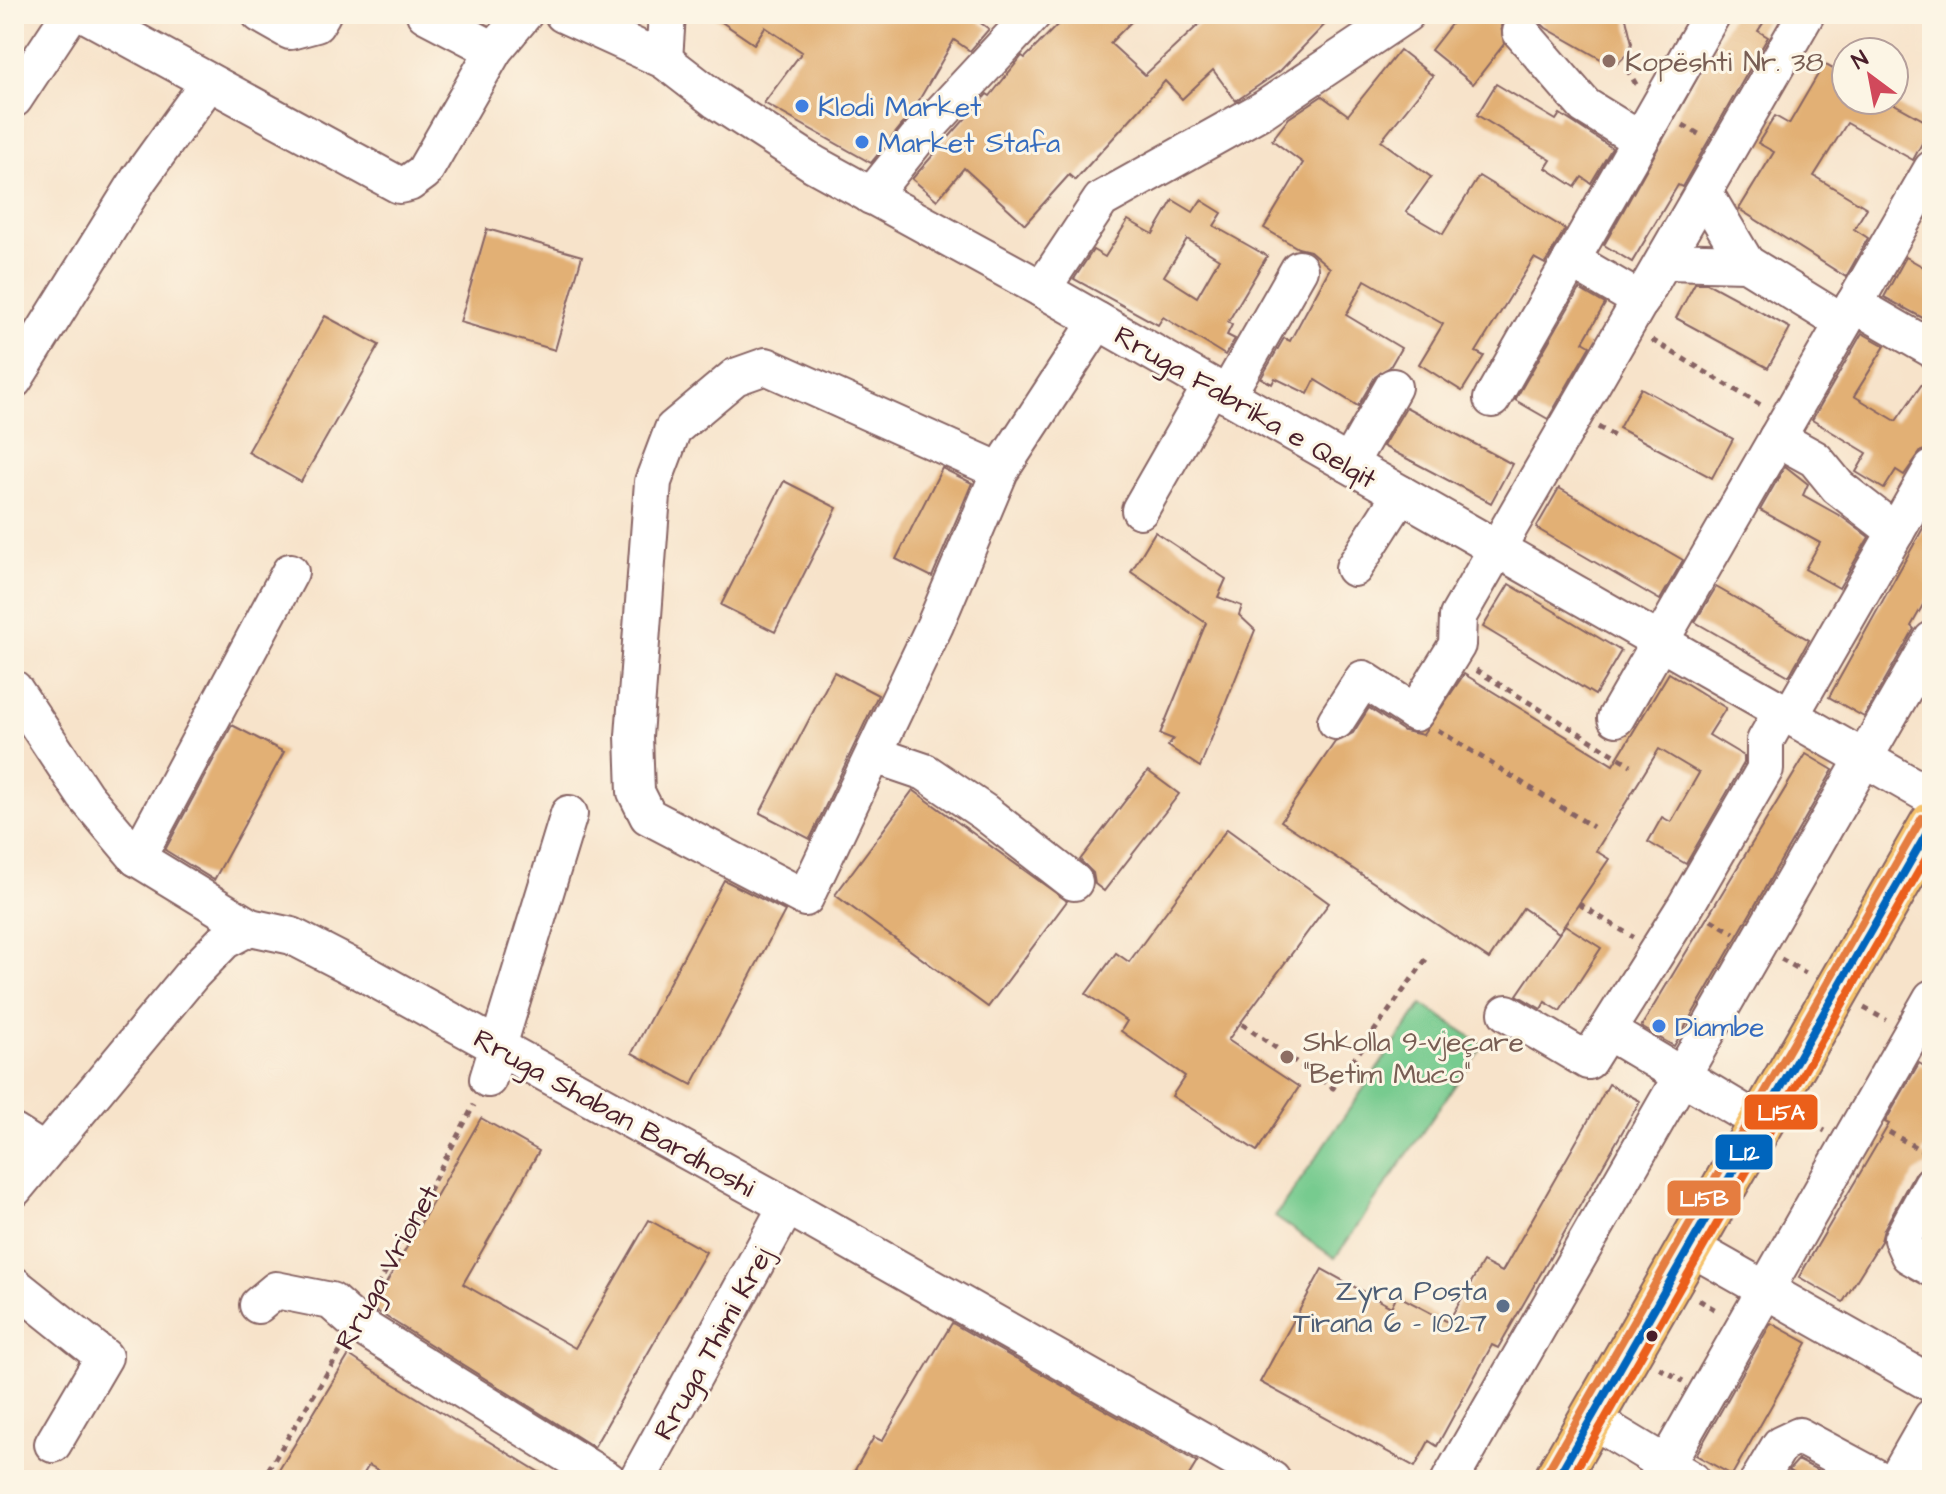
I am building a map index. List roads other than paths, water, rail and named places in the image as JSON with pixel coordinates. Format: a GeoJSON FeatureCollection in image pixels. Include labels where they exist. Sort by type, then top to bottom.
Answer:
{"type":"FeatureCollection","features":[{"type":"Feature","properties":{"kind":"main road"},"geometry":{"type":"LineString","coordinates":[[1556,1480],[1932,824]]}},
{"type":"Feature","properties":{"kind":"street"},"geometry":{"type":"LineString","coordinates":[[14,99],[70,14]]}},
{"type":"Feature","properties":{"kind":"street"},"geometry":{"type":"LineString","coordinates":[[85,14],[399,185],[409,183],[424,172],[494,50],[524,14]]}},
{"type":"Feature","properties":{"kind":"street"},"geometry":{"type":"LineString","coordinates":[[260,14],[290,31],[316,24],[322,14]]}},
{"type":"Feature","properties":{"kind":"street"},"geometry":{"type":"LineString","coordinates":[[425,14],[494,50]]}},
{"type":"Feature","properties":{"kind":"street","name":"Rruga Fabrika e Qelqit"},"geometry":{"type":"LineString","coordinates":[[563,14],[664,60],[728,109],[871,196],[1042,289],[1932,797]]}},
{"type":"Feature","properties":{"kind":"street"},"geometry":{"type":"LineString","coordinates":[[664,60],[667,14]]}},
{"type":"Feature","properties":{"kind":"street"},"geometry":{"type":"LineString","coordinates":[[871,196],[916,140],[1033,14]]}},
{"type":"Feature","properties":{"kind":"street"},"geometry":{"type":"LineString","coordinates":[[1042,289],[1101,200],[1264,109],[1406,14]]}},
{"type":"Feature","properties":{"kind":"street"},"geometry":{"type":"LineString","coordinates":[[1492,399],[1571,260],[1646,114],[1712,14]]}},
{"type":"Feature","properties":{"kind":"street"},"geometry":{"type":"LineString","coordinates":[[1336,721],[1363,679],[1415,713],[1457,645],[1458,616],[1704,192],[1796,17]]}},
{"type":"Feature","properties":{"kind":"street"},"geometry":{"type":"LineString","coordinates":[[1521,32],[1585,106],[1646,114]]}},
{"type":"Feature","properties":{"kind":"street"},"geometry":{"type":"LineString","coordinates":[[14,380],[139,179],[209,82]]}},
{"type":"Feature","properties":{"kind":"street"},"geometry":{"type":"LineString","coordinates":[[1605,730],[1660,641],[1932,169]]}},
{"type":"Feature","properties":{"kind":"street"},"geometry":{"type":"LineString","coordinates":[[1704,192],[1746,263]]}},
{"type":"Feature","properties":{"kind":"street"},"geometry":{"type":"LineString","coordinates":[[1571,260],[1634,312]]}},
{"type":"Feature","properties":{"kind":"street"},"geometry":{"type":"LineString","coordinates":[[1664,261],[1746,263],[1848,313],[1932,349]]}},
{"type":"Feature","properties":{"kind":"street"},"geometry":{"type":"LineString","coordinates":[[1140,510],[1299,269]]}},
{"type":"Feature","properties":{"kind":"street"},"geometry":{"type":"LineString","coordinates":[[1000,471],[766,366],[735,377],[673,429],[653,482],[634,736],[636,792],[648,816],[805,898],[875,755],[1000,471],[1098,321]]}},
{"type":"Feature","properties":{"kind":"street"},"geometry":{"type":"LineString","coordinates":[[1349,464],[1393,387]]}},
{"type":"Feature","properties":{"kind":"street"},"geometry":{"type":"LineString","coordinates":[[1782,429],[1815,459],[1838,487],[1896,532]]}},
{"type":"Feature","properties":{"kind":"street"},"geometry":{"type":"LineString","coordinates":[[1597,1046],[1685,907],[1765,769],[1765,741],[1786,713],[1932,469]]}},
{"type":"Feature","properties":{"kind":"street"},"geometry":{"type":"LineString","coordinates":[[1354,568],[1401,494]]}},
{"type":"Feature","properties":{"kind":"street"},"geometry":{"type":"LineString","coordinates":[[137,858],[290,572]]}},
{"type":"Feature","properties":{"kind":"street"},"geometry":{"type":"LineString","coordinates":[[1450,1480],[1681,1074],[1767,951],[1865,758],[1932,640]]}},
{"type":"Feature","properties":{"kind":"street","name":"Rruga Shaban Bardhoshi"},"geometry":{"type":"LineString","coordinates":[[14,689],[85,796],[137,858],[250,927],[292,936],[492,1063],[787,1206],[1229,1469],[1272,1480]]}},
{"type":"Feature","properties":{"kind":"street"},"geometry":{"type":"LineString","coordinates":[[875,755],[925,772],[984,812],[1074,882]]}},
{"type":"Feature","properties":{"kind":"street"},"geometry":{"type":"LineString","coordinates":[[492,1063],[569,814]]}},
{"type":"Feature","properties":{"kind":"street"},"geometry":{"type":"LineString","coordinates":[[14,1189],[29,1143],[224,941],[250,927]]}},
{"type":"Feature","properties":{"kind":"street"},"geometry":{"type":"LineString","coordinates":[[1507,1013],[1681,1074],[1761,1123]]}},
{"type":"Feature","properties":{"kind":"street"},"geometry":{"type":"LineString","coordinates":[[1591,1419],[1672,1475],[1766,1290],[1864,1118],[1928,1015]]}},
{"type":"Feature","properties":{"kind":"street"},"geometry":{"type":"LineString","coordinates":[[1932,1184],[1902,1239],[1909,1255],[1932,1268]]}},
{"type":"Feature","properties":{"kind":"street","name":"Rruga Thimi Krej"},"geometry":{"type":"LineString","coordinates":[[637,1480],[787,1206]]}},
{"type":"Feature","properties":{"kind":"street"},"geometry":{"type":"LineString","coordinates":[[1690,1247],[1932,1384]]}},
{"type":"Feature","properties":{"kind":"street"},"geometry":{"type":"LineString","coordinates":[[14,1285],[104,1357],[53,1444]]}},
{"type":"Feature","properties":{"kind":"street"},"geometry":{"type":"LineString","coordinates":[[258,1305],[276,1290],[331,1301],[357,1324],[608,1480]]}},
{"type":"Feature","properties":{"kind":"street"},"geometry":{"type":"LineString","coordinates":[[1896,1480],[1932,1417]]}},
{"type":"Feature","properties":{"kind":"street"},"geometry":{"type":"LineString","coordinates":[[1759,1480],[1780,1445],[1799,1436],[1881,1480]]}},
{"type":"Feature","properties":{"kind":"place","name":"Kopështi Nr. 38"},"geometry":{"type":"Point","coordinates":[1609,61]}},
{"type":"Feature","properties":{"kind":"place","name":"Klodi Market"},"geometry":{"type":"Point","coordinates":[802,106]}},
{"type":"Feature","properties":{"kind":"place","name":"Market Stafa"},"geometry":{"type":"Point","coordinates":[862,142]}},
{"type":"Feature","properties":{"kind":"place","name":"Diambe"},"geometry":{"type":"Point","coordinates":[1659,1026]}},
{"type":"Feature","properties":{"kind":"place","name":"Shkolla 9-vjeçare \"Betim Muco\""},"geometry":{"type":"Point","coordinates":[1287,1057]}},
{"type":"Feature","properties":{"kind":"place","name":"Zyra Posta Tirana 6 - 1027"},"geometry":{"type":"Point","coordinates":[1503,1306]}}]}
